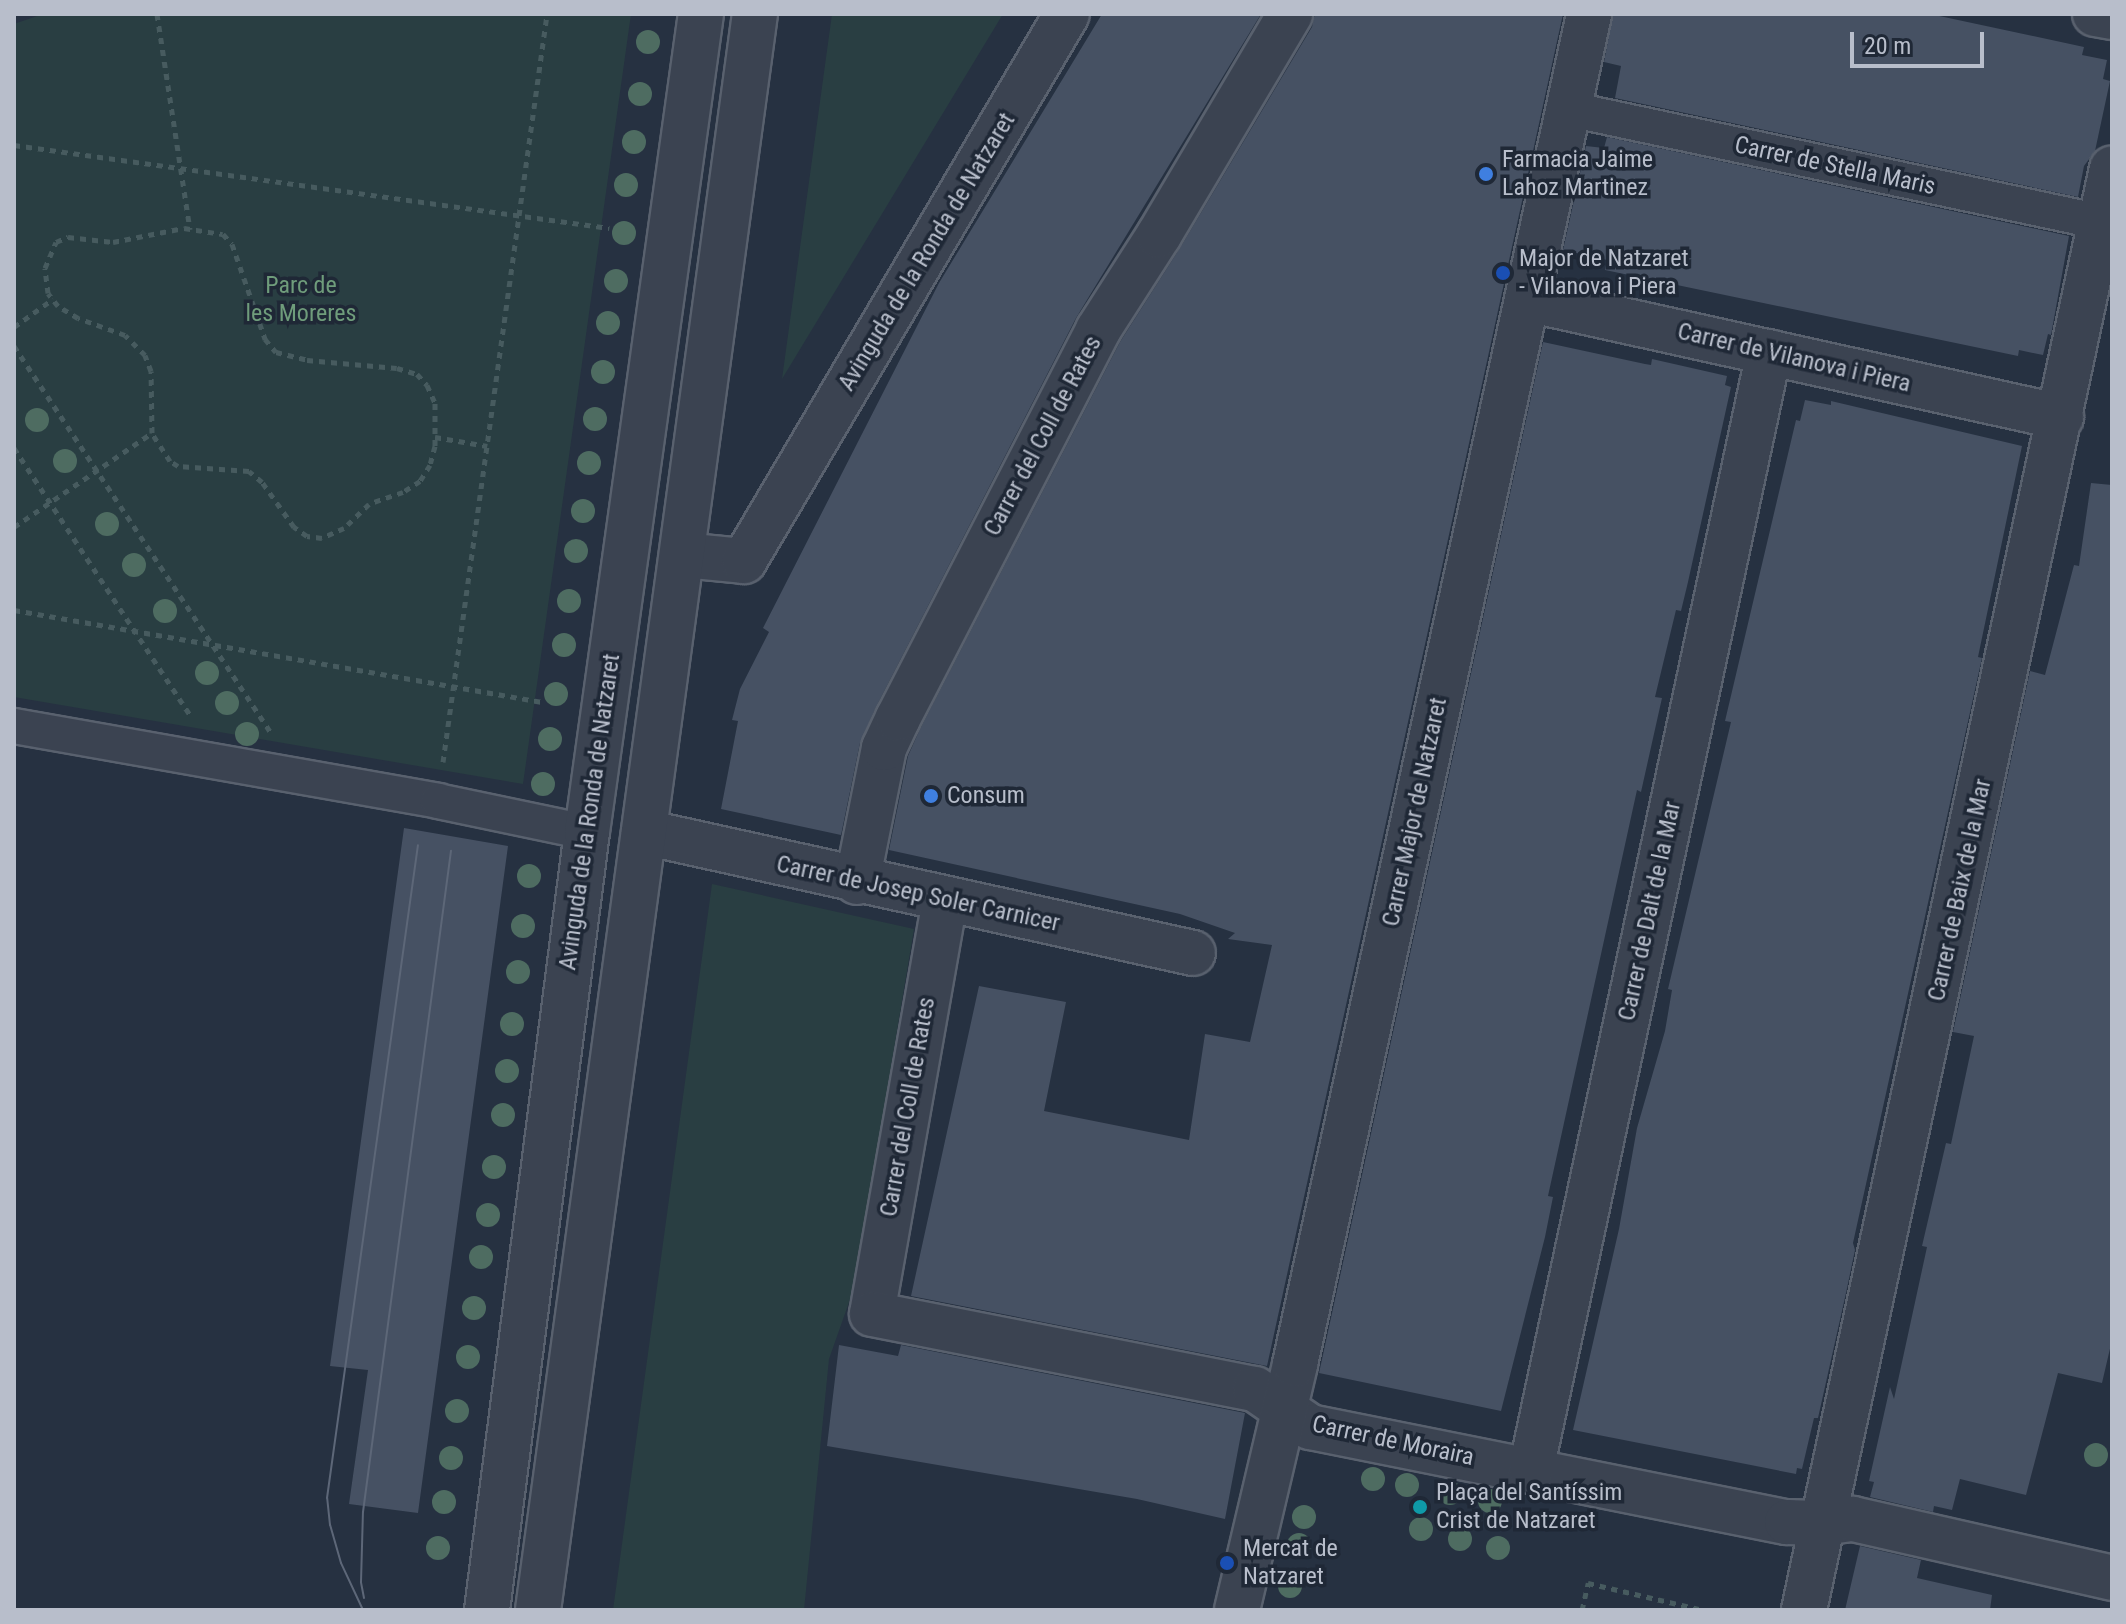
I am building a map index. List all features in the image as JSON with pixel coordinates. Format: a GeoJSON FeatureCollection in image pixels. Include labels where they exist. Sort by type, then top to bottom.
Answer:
{"type":"FeatureCollection","features":[{"type":"Feature","properties":{"kind":"street","name":"Avinguda de la Ronda de Natzaret"},"geometry":{"type":"LineString","coordinates":[[487,1610],[587,832],[701,14]]}},
{"type":"Feature","properties":{"kind":"street"},"geometry":{"type":"LineString","coordinates":[[538,1610],[755,14]]}},
{"type":"Feature","properties":{"kind":"street","name":"Avinguda de la Ronda de Natzaret"},"geometry":{"type":"LineString","coordinates":[[683,555],[744,561],[1067,14]]}},
{"type":"Feature","properties":{"kind":"street","name":"Carrer Major de Natzaret"},"geometry":{"type":"LineString","coordinates":[[1237,1610],[1589,14]]}},
{"type":"Feature","properties":{"kind":"street"},"geometry":{"type":"LineString","coordinates":[[2095,14],[2112,17]]}},
{"type":"Feature","properties":{"kind":"street","name":"Carrer del Coll de Rates"},"geometry":{"type":"LineString","coordinates":[[857,882],[884,748],[898,718],[1078,366],[1290,15]]}},
{"type":"Feature","properties":{"kind":"street","name":"Carrer de Stella Maris"},"geometry":{"type":"LineString","coordinates":[[1569,109],[2101,222]]}},
{"type":"Feature","properties":{"kind":"street","name":"Carrer de Baix de la Mar"},"geometry":{"type":"LineString","coordinates":[[1804,1610],[2112,169]]}},
{"type":"Feature","properties":{"kind":"street","name":"Carrer de Vilanova i Piera"},"geometry":{"type":"LineString","coordinates":[[1527,299],[2061,417]]}},
{"type":"Feature","properties":{"kind":"street","name":"Carrer de Dalt de la Mar"},"geometry":{"type":"LineString","coordinates":[[1531,1470],[1769,352]]}},
{"type":"Feature","properties":{"kind":"street"},"geometry":{"type":"LineString","coordinates":[[14,726],[438,801],[587,832]]}},
{"type":"Feature","properties":{"kind":"street","name":"Carrer de Josep Soler Carnicer"},"geometry":{"type":"LineString","coordinates":[[644,832],[857,882],[1193,953]]}},
{"type":"Feature","properties":{"kind":"street","name":"Carrer del Coll de Rates"},"geometry":{"type":"LineString","coordinates":[[872,1314],[945,900]]}},
{"type":"Feature","properties":{"kind":"street","name":"Carrer de Moraira"},"geometry":{"type":"LineString","coordinates":[[872,1314],[1255,1389],[1310,1427],[1787,1522],[1823,1523],[1853,1519],[2112,1578]]}},
{"type":"Feature","properties":{"kind":"street"},"geometry":{"type":"LineString","coordinates":[[2107,1610],[2112,1586]]}},
{"type":"Feature","properties":{"kind":"path"},"geometry":{"type":"LineString","coordinates":[[157,14],[190,229]]}},
{"type":"Feature","properties":{"kind":"path"},"geometry":{"type":"LineString","coordinates":[[438,801],[547,14]]}},
{"type":"Feature","properties":{"kind":"path"},"geometry":{"type":"LineString","coordinates":[[14,145],[609,228]]}},
{"type":"Feature","properties":{"kind":"path"},"geometry":{"type":"LineString","coordinates":[[190,229],[223,234],[232,244],[265,339],[276,352],[307,360],[397,368],[417,374],[435,403],[435,437],[430,465],[420,481],[403,492],[369,504],[344,528],[322,538],[307,536],[294,527],[262,482],[249,471],[178,466],[170,461],[152,433],[151,371],[145,355],[125,335],[78,318],[53,299],[45,281],[45,268],[56,242],[68,237],[113,242],[190,229]]}},
{"type":"Feature","properties":{"kind":"path"},"geometry":{"type":"LineString","coordinates":[[14,327],[53,299]]}},
{"type":"Feature","properties":{"kind":"path"},"geometry":{"type":"LineString","coordinates":[[14,346],[300,776]]}},
{"type":"Feature","properties":{"kind":"path"},"geometry":{"type":"LineString","coordinates":[[14,527],[152,433]]}},
{"type":"Feature","properties":{"kind":"path"},"geometry":{"type":"LineString","coordinates":[[435,437],[487,446]]}},
{"type":"Feature","properties":{"kind":"path"},"geometry":{"type":"LineString","coordinates":[[14,448],[221,762]]}},
{"type":"Feature","properties":{"kind":"path"},"geometry":{"type":"LineString","coordinates":[[14,610],[542,702]]}},
{"type":"Feature","properties":{"kind":"path"},"geometry":{"type":"LineString","coordinates":[[1582,1610],[1588,1583],[1703,1610]]}},
{"type":"Feature","properties":{"kind":"green space","name":"Parc de les Moreres"},"geometry":{"type":"Polygon","coordinates":[[[43,14],[631,14],[523,784],[14,697],[14,24],[43,14]]]}},
{"type":"Feature","properties":{"kind":"green space"},"geometry":{"type":"Polygon","coordinates":[[[832,14],[1003,14],[782,379],[832,14]]]}},
{"type":"Feature","properties":{"kind":"green space"},"geometry":{"type":"Polygon","coordinates":[[[712,884],[914,929],[854,1288],[829,1359],[804,1610],[613,1610],[712,884]]]}},
{"type":"Feature","properties":{"kind":"building"},"geometry":{"type":"Polygon","coordinates":[[[1102,14],[1261,14],[1076,318],[876,707],[860,743],[841,835],[721,809],[738,721],[732,720],[740,689],[769,632],[763,628],[939,283],[1102,14]]]}},
{"type":"Feature","properties":{"kind":"building"},"geometry":{"type":"Polygon","coordinates":[[[1315,14],[1563,14],[1267,1366],[911,1296],[979,986],[1066,1002],[1044,1111],[1189,1140],[1205,1034],[1250,1042],[1272,945],[1228,939],[1235,933],[1180,914],[889,850],[908,756],[920,729],[1120,342],[1312,27],[1315,14]]]}},
{"type":"Feature","properties":{"kind":"building"},"geometry":{"type":"Polygon","coordinates":[[[1613,14],[1930,14],[2084,47],[2082,55],[2107,60],[2103,79],[2110,81],[2095,151],[2084,166],[2078,197],[1615,98],[1621,66],[1604,62],[1613,14]]]}},
{"type":"Feature","properties":{"kind":"building"},"geometry":{"type":"Polygon","coordinates":[[[1607,137],[2069,236],[2051,335],[2048,334],[2043,355],[2019,350],[2018,356],[1605,270],[1607,260],[1563,250],[1586,146],[1604,148],[1607,137]]]}},
{"type":"Feature","properties":{"kind":"building"},"geometry":{"type":"Polygon","coordinates":[[[1543,342],[1645,364],[1651,365],[1652,359],[1727,376],[1725,385],[1731,387],[1681,611],[1676,610],[1655,697],[1662,698],[1641,792],[1637,790],[1548,1196],[1553,1197],[1545,1237],[1501,1411],[1319,1373],[1543,342]]]}},
{"type":"Feature","properties":{"kind":"building"},"geometry":{"type":"Polygon","coordinates":[[[1805,400],[1831,405],[1831,401],[2022,446],[1978,657],[1982,658],[1853,1243],[1855,1250],[1846,1293],[1818,1418],[1814,1418],[1802,1469],[1797,1468],[1796,1474],[1573,1430],[1619,1229],[1637,1128],[1665,1031],[1672,990],[1668,989],[1731,722],[1725,721],[1796,420],[1800,421],[1805,400]]]}},
{"type":"Feature","properties":{"kind":"building"},"geometry":{"type":"Polygon","coordinates":[[[2091,483],[2112,485],[2112,1340],[2102,1383],[2058,1373],[2026,1495],[1960,1479],[1952,1510],[1934,1506],[1933,1512],[1870,1497],[1874,1482],[1869,1481],[1890,1387],[1894,1399],[1927,1247],[1922,1246],[1946,1143],[1951,1144],[1974,1036],[1953,1032],[2030,671],[2045,675],[2074,565],[2079,566],[2091,483]]]}},
{"type":"Feature","properties":{"kind":"building"},"geometry":{"type":"Polygon","coordinates":[[[404,828],[508,846],[418,1513],[349,1504],[368,1370],[330,1366],[404,828]]]}},
{"type":"Feature","properties":{"kind":"building"},"geometry":{"type":"Polygon","coordinates":[[[839,1345],[898,1356],[901,1345],[1245,1413],[1225,1519],[1137,1499],[827,1446],[839,1345]]]}},
{"type":"Feature","properties":{"kind":"building"},"geometry":{"type":"Polygon","coordinates":[[[1860,1546],[1921,1560],[1917,1578],[1992,1595],[1990,1610],[1845,1610],[1860,1546]]]}},
{"type":"Feature","properties":{"kind":"tram line"},"geometry":{"type":"LineString","coordinates":[[363,1610],[341,1563],[330,1525],[327,1498],[418,845]]}},
{"type":"Feature","properties":{"kind":"tram line"},"geometry":{"type":"LineString","coordinates":[[364,1598],[361,1582],[363,1512],[451,851]]}},
{"type":"Feature","properties":{"kind":"place","name":"Farmacia Jaime Lahoz Martinez"},"geometry":{"type":"Point","coordinates":[1486,174]}},
{"type":"Feature","properties":{"kind":"place","name":"Major de Natzaret - Vilanova i Piera"},"geometry":{"type":"Point","coordinates":[1503,273]}},
{"type":"Feature","properties":{"kind":"place","name":"Consum"},"geometry":{"type":"Point","coordinates":[931,796]}},
{"type":"Feature","properties":{"kind":"place","name":"Plaça del Santíssim Crist de Natzaret"},"geometry":{"type":"Point","coordinates":[1420,1507]}},
{"type":"Feature","properties":{"kind":"place","name":"Mercat de Natzaret"},"geometry":{"type":"Point","coordinates":[1227,1563]}}]}
